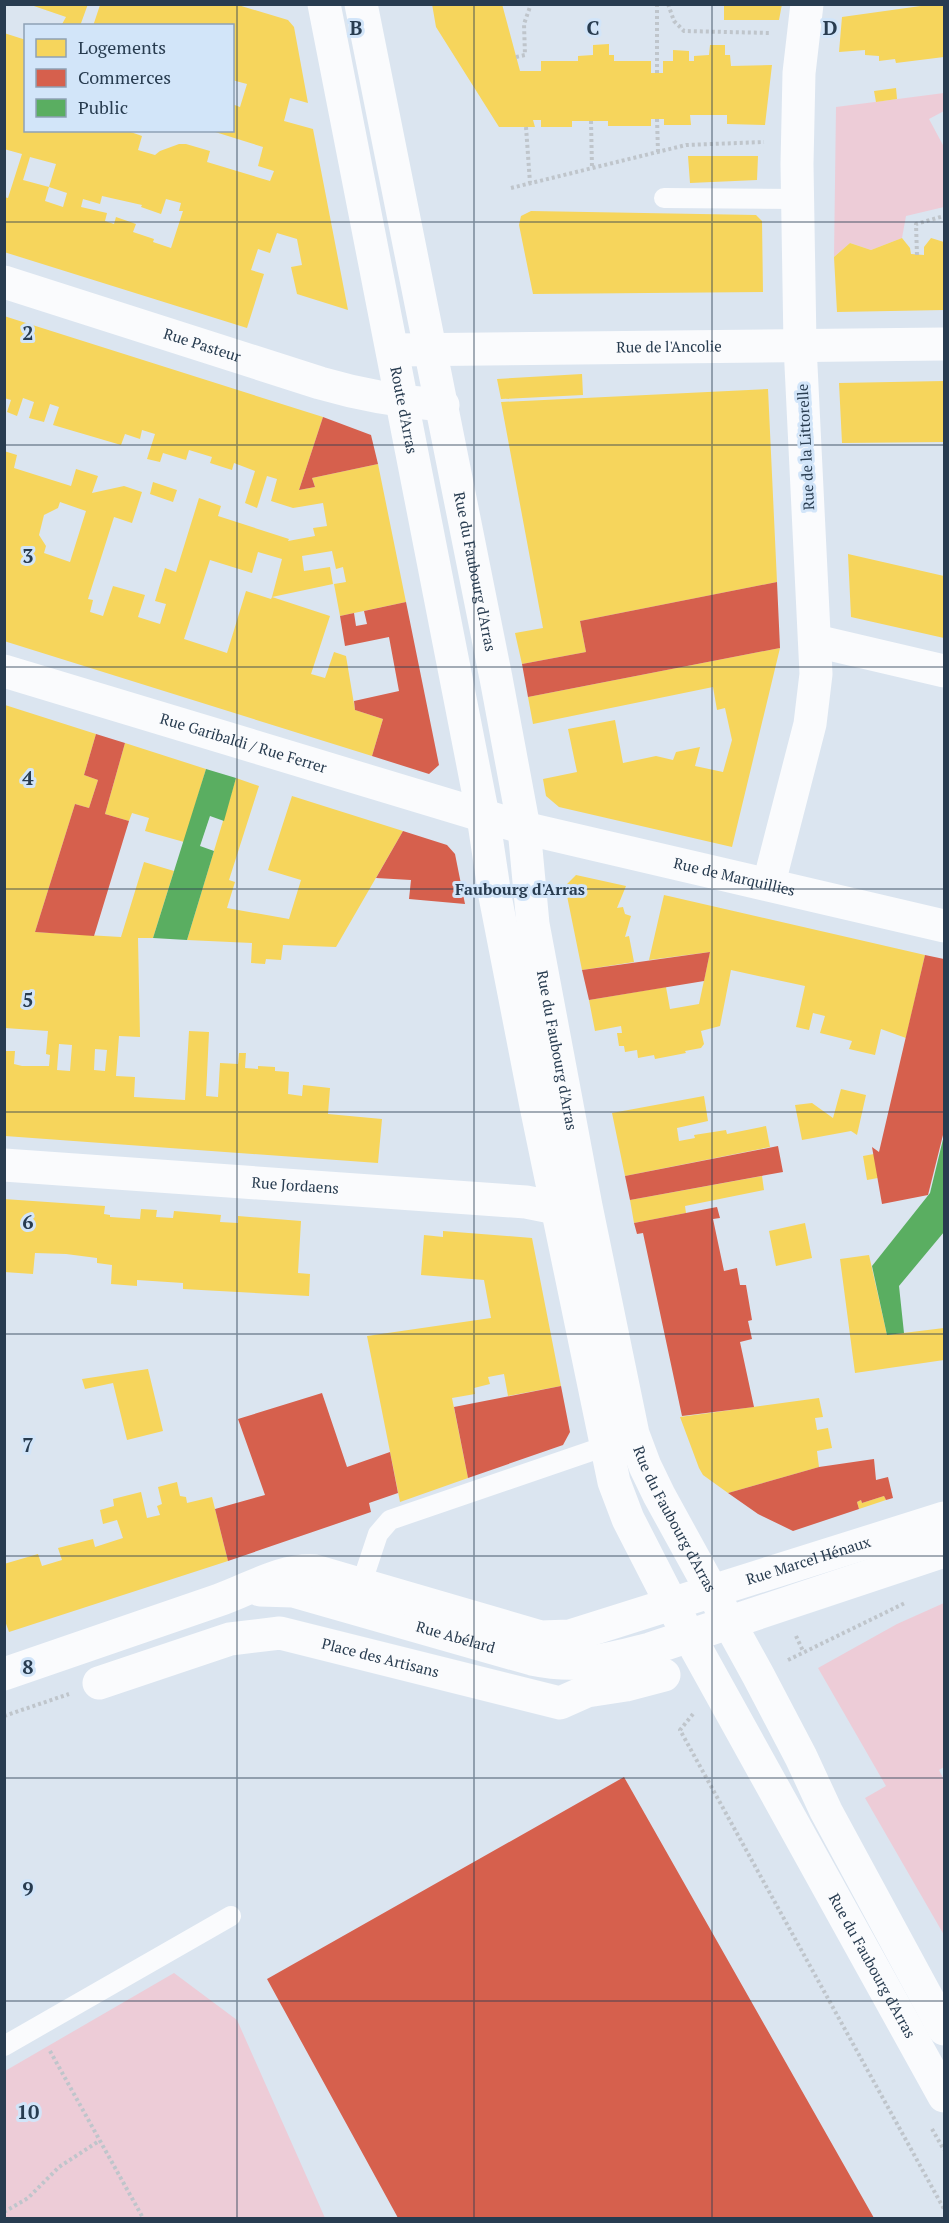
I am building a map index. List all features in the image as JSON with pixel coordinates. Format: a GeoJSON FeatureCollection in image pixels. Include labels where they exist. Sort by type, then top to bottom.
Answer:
{"type":"FeatureCollection","features":[{"type":"Feature","properties":{"kind":"street","name":"Route d'Arras"},"geometry":{"type":"LineString","coordinates":[[324,4],[402,402],[506,822]]}},
{"type":"Feature","properties":{"kind":"street","name":"Rue du Faubourg d'Arras"},"geometry":{"type":"LineString","coordinates":[[361,4],[442,405],[506,822],[533,924],[571,1207],[606,1446],[614,1482],[628,1519],[672,1605],[945,2096]]}},
{"type":"Feature","properties":{"kind":"street","name":"Rue de la Littorelle"},"geometry":{"type":"LineString","coordinates":[[769,884],[810,724],[816,674],[800,345],[798,199],[799,73],[807,4]]}},
{"type":"Feature","properties":{"kind":"street","name":"Rue Pasteur"},"geometry":{"type":"LineString","coordinates":[[4,282],[368,397],[442,405]]}},
{"type":"Feature","properties":{"kind":"street","name":"Rue de l'Ancolie"},"geometry":{"type":"LineString","coordinates":[[393,350],[945,344]]}},
{"type":"Feature","properties":{"kind":"street"},"geometry":{"type":"LineString","coordinates":[[816,641],[945,671]]}},
{"type":"Feature","properties":{"kind":"street","name":"Rue Garibaldi / Rue Ferrer"},"geometry":{"type":"LineString","coordinates":[[4,671],[506,822]]}},
{"type":"Feature","properties":{"kind":"street","name":"Rue du Faubourg d'Arras"},"geometry":{"type":"LineString","coordinates":[[506,822],[495,896],[571,1207],[638,1448],[659,1495],[730,1623],[793,1742],[826,1811],[945,2029]]}},
{"type":"Feature","properties":{"kind":"street","name":"Rue de Marquillies"},"geometry":{"type":"LineString","coordinates":[[506,822],[945,926]]}},
{"type":"Feature","properties":{"kind":"street","name":"Rue Jordaens"},"geometry":{"type":"LineString","coordinates":[[4,1165],[571,1207]]}},
{"type":"Feature","properties":{"kind":"street","name":"Rue Marcel Hénaux"},"geometry":{"type":"LineString","coordinates":[[672,1605],[945,1518]]}},
{"type":"Feature","properties":{"kind":"street"},"geometry":{"type":"LineString","coordinates":[[690,1636],[945,1551]]}},
{"type":"Feature","properties":{"kind":"street","name":"Rue Abélard"},"geometry":{"type":"LineString","coordinates":[[4,1674],[222,1599],[290,1571],[315,1571],[542,1637],[555,1638],[586,1633],[672,1605]]}},
{"type":"Feature","properties":{"kind":"street","name":"Rue Abélard"},"geometry":{"type":"LineString","coordinates":[[222,1599],[260,1590],[293,1591],[532,1659],[567,1665],[609,1659],[690,1636]]}},
{"type":"Feature","properties":{"kind":"street","name":"Place des Artisans"},"geometry":{"type":"LineString","coordinates":[[99,1683],[230,1639],[280,1634],[560,1703],[586,1691],[626,1685],[664,1675]]}},
{"type":"Feature","properties":{"kind":"lane"},"geometry":{"type":"LineString","coordinates":[[664,198],[798,199]]}},
{"type":"Feature","properties":{"kind":"lane"},"geometry":{"type":"LineString","coordinates":[[361,1585],[378,1534],[390,1520],[606,1446]]}},
{"type":"Feature","properties":{"kind":"lane"},"geometry":{"type":"LineString","coordinates":[[4,2046],[231,1916]]}},
{"type":"Feature","properties":{"kind":"path"},"geometry":{"type":"LineString","coordinates":[[657,4],[657,73]]}},
{"type":"Feature","properties":{"kind":"path"},"geometry":{"type":"LineString","coordinates":[[668,4],[674,21],[684,31],[756,33]]}},
{"type":"Feature","properties":{"kind":"path"},"geometry":{"type":"LineString","coordinates":[[516,57],[525,55],[524,24],[530,5]]}},
{"type":"Feature","properties":{"kind":"path"},"geometry":{"type":"LineString","coordinates":[[657,119],[658,152]]}},
{"type":"Feature","properties":{"kind":"path"},"geometry":{"type":"LineString","coordinates":[[591,121],[592,168]]}},
{"type":"Feature","properties":{"kind":"path"},"geometry":{"type":"LineString","coordinates":[[526,127],[530,183]]}},
{"type":"Feature","properties":{"kind":"path"},"geometry":{"type":"LineString","coordinates":[[511,188],[686,145],[755,142]]}},
{"type":"Feature","properties":{"kind":"path"},"geometry":{"type":"LineString","coordinates":[[917,255],[916,224],[945,216]]}},
{"type":"Feature","properties":{"kind":"path"},"geometry":{"type":"LineString","coordinates":[[782,1664],[814,1646],[911,1600]]}},
{"type":"Feature","properties":{"kind":"path"},"geometry":{"type":"LineString","coordinates":[[4,1716],[99,1683]]}},
{"type":"Feature","properties":{"kind":"path"},"geometry":{"type":"LineString","coordinates":[[693,1714],[680,1730],[945,2209]]}},
{"type":"Feature","properties":{"kind":"path"},"geometry":{"type":"LineString","coordinates":[[38,2027],[142,2218]]}},
{"type":"Feature","properties":{"kind":"path"},"geometry":{"type":"LineString","coordinates":[[4,2212],[28,2198],[59,2167],[99,2141]]}},
{"type":"Feature","properties":{"kind":"shaded area"},"geometry":{"type":"Polygon","coordinates":[[[944,93],[944,111],[929,119],[944,147],[944,207],[906,216],[902,238],[871,250],[850,243],[834,257],[836,107],[944,93]]]}},
{"type":"Feature","properties":{"kind":"shaded area"},"geometry":{"type":"Polygon","coordinates":[[[944,1603],[944,1767],[939,1770],[944,1780],[944,1935],[865,1798],[886,1786],[818,1668],[897,1624],[944,1603]]]}},
{"type":"Feature","properties":{"kind":"shaded area"},"geometry":{"type":"Polygon","coordinates":[[[174,1973],[237,2020],[325,2218],[5,2218],[5,2071],[174,1973]]]}},
{"type":"Feature","properties":{"kind":"building: Logements"},"geometry":{"type":"Polygon","coordinates":[[[28,4],[88,4],[81,24],[62,24],[66,17],[28,4]]]}},
{"type":"Feature","properties":{"kind":"building: Logements"},"geometry":{"type":"Polygon","coordinates":[[[432,4],[502,4],[520,71],[541,71],[541,61],[578,61],[578,56],[593,55],[593,45],[609,44],[609,55],[614,55],[614,61],[651,61],[651,73],[663,73],[663,61],[673,61],[673,50],[689,51],[689,61],[694,61],[694,56],[709,55],[710,45],[725,45],[725,55],[730,55],[731,66],[772,65],[765,125],[727,124],[727,115],[690,115],[691,125],[664,125],[664,119],[651,119],[651,126],[608,126],[608,121],[572,121],[572,127],[541,127],[541,120],[533,120],[535,127],[499,127],[436,27],[432,4]]]}},
{"type":"Feature","properties":{"kind":"building: Logements"},"geometry":{"type":"Polygon","coordinates":[[[724,4],[782,4],[779,20],[724,20],[724,4]]]}},
{"type":"Feature","properties":{"kind":"building: Logements"},"geometry":{"type":"Polygon","coordinates":[[[944,4],[944,57],[896,63],[895,59],[879,61],[879,56],[865,55],[865,50],[839,52],[842,17],[944,4]]]}},
{"type":"Feature","properties":{"kind":"building: Logements"},"geometry":{"type":"Polygon","coordinates":[[[100,5],[238,5],[288,20],[294,27],[308,103],[290,98],[284,121],[313,129],[348,310],[297,294],[291,267],[302,265],[297,239],[277,233],[270,253],[258,249],[251,270],[264,274],[247,328],[4,252],[4,197],[8,198],[22,154],[4,149],[4,33],[24,39],[24,132],[131,132],[142,136],[138,150],[155,155],[179,144],[186,144],[210,151],[207,162],[270,181],[274,171],[258,166],[263,147],[215,132],[234,132],[234,105],[240,107],[247,84],[234,81],[234,24],[94,24],[100,5]],[[30,157],[23,180],[49,187],[56,164],[30,157]],[[49,187],[45,201],[63,207],[67,193],[49,187]],[[102,196],[100,204],[83,199],[81,207],[107,213],[105,221],[114,224],[116,217],[136,224],[133,232],[171,248],[183,211],[179,211],[181,203],[166,199],[161,214],[141,207],[142,205],[102,196]]]}},
{"type":"Feature","properties":{"kind":"building: Logements"},"geometry":{"type":"Polygon","coordinates":[[[896,88],[897,99],[876,102],[874,91],[896,88]]]}},
{"type":"Feature","properties":{"kind":"building: Logements"},"geometry":{"type":"Polygon","coordinates":[[[688,156],[758,156],[757,180],[690,183],[688,156]]]}},
{"type":"Feature","properties":{"kind":"building: Logements"},"geometry":{"type":"Polygon","coordinates":[[[531,211],[756,215],[762,221],[763,292],[533,294],[519,225],[521,216],[531,211]]]}},
{"type":"Feature","properties":{"kind":"building: Logements"},"geometry":{"type":"Polygon","coordinates":[[[902,238],[910,248],[911,254],[924,255],[924,247],[931,238],[944,242],[944,310],[837,312],[834,257],[850,243],[871,250],[902,238]]]}},
{"type":"Feature","properties":{"kind":"building: Logements"},"geometry":{"type":"Polygon","coordinates":[[[4,316],[323,417],[299,490],[315,487],[312,478],[378,464],[406,602],[340,616],[334,584],[346,582],[343,567],[336,569],[332,551],[302,556],[304,571],[330,567],[333,584],[272,597],[330,616],[311,674],[325,678],[334,652],[346,656],[355,710],[383,719],[372,756],[4,641],[4,451],[17,455],[14,468],[71,486],[76,469],[98,476],[92,493],[124,486],[142,492],[132,523],[114,517],[88,599],[93,600],[90,612],[103,616],[113,586],[145,595],[138,617],[160,624],[166,604],[155,601],[165,568],[176,572],[199,498],[221,506],[218,516],[289,539],[288,541],[315,536],[313,528],[327,526],[323,503],[293,508],[271,501],[277,479],[267,476],[257,508],[245,503],[255,471],[234,463],[232,470],[210,463],[212,457],[189,450],[186,460],[163,453],[160,462],[147,459],[155,434],[142,430],[140,439],[125,434],[121,445],[53,425],[59,407],[50,404],[44,422],[29,418],[34,402],[23,398],[17,416],[7,412],[11,400],[4,398],[4,316]],[[60,502],[58,508],[44,515],[39,535],[46,546],[44,553],[70,562],[86,511],[60,502]],[[258,552],[252,573],[210,560],[184,639],[227,653],[246,591],[271,599],[282,559],[258,552]]]}},
{"type":"Feature","properties":{"kind":"building: Logements"},"geometry":{"type":"Polygon","coordinates":[[[582,374],[583,395],[501,399],[497,379],[582,374]]]}},
{"type":"Feature","properties":{"kind":"building: Logements"},"geometry":{"type":"Polygon","coordinates":[[[944,381],[944,442],[842,443],[839,383],[944,381]]]}},
{"type":"Feature","properties":{"kind":"building: Logements"},"geometry":{"type":"Polygon","coordinates":[[[768,389],[777,582],[580,621],[586,652],[522,664],[515,633],[543,628],[501,402],[768,389]]]}},
{"type":"Feature","properties":{"kind":"building: Logements"},"geometry":{"type":"Polygon","coordinates":[[[153,482],[177,490],[173,502],[150,494],[153,482]]]}},
{"type":"Feature","properties":{"kind":"building: Logements"},"geometry":{"type":"Polygon","coordinates":[[[848,554],[944,576],[944,638],[851,617],[848,554]]]}},
{"type":"Feature","properties":{"kind":"building: Logements"},"geometry":{"type":"Polygon","coordinates":[[[780,648],[732,847],[559,807],[546,796],[543,779],[577,772],[568,729],[615,720],[623,763],[656,756],[673,760],[676,752],[700,747],[695,766],[723,772],[732,740],[725,708],[717,710],[713,687],[533,724],[528,697],[780,648]]]}},
{"type":"Feature","properties":{"kind":"building: Logements"},"geometry":{"type":"Polygon","coordinates":[[[5,705],[96,734],[84,775],[98,780],[89,808],[75,804],[35,932],[121,937],[144,862],[174,871],[153,938],[138,938],[140,1037],[119,1036],[116,1076],[135,1077],[134,1097],[185,1100],[189,1031],[209,1032],[206,1096],[218,1097],[220,1063],[238,1064],[239,1053],[246,1053],[245,1068],[275,1067],[275,1071],[289,1072],[288,1094],[302,1096],[303,1085],[330,1088],[328,1114],[382,1119],[378,1163],[5,1136],[6,1051],[15,1051],[14,1064],[22,1066],[49,1066],[50,1055],[46,1054],[48,1031],[5,1028],[5,705]],[[59,1044],[57,1070],[70,1071],[72,1045],[59,1044]],[[95,1049],[94,1070],[105,1071],[107,1050],[95,1049]]]}},
{"type":"Feature","properties":{"kind":"building: Logements"},"geometry":{"type":"Polygon","coordinates":[[[125,743],[206,769],[184,842],[145,831],[149,818],[132,813],[129,821],[105,814],[125,743]]]}},
{"type":"Feature","properties":{"kind":"building: Logements"},"geometry":{"type":"Polygon","coordinates":[[[236,778],[259,786],[229,880],[235,882],[227,908],[289,919],[301,880],[268,870],[292,796],[403,831],[336,947],[283,945],[281,960],[266,959],[265,964],[251,963],[252,943],[187,940],[236,778]]]}},
{"type":"Feature","properties":{"kind":"building: Logements"},"geometry":{"type":"Polygon","coordinates":[[[576,875],[626,886],[617,908],[623,907],[625,914],[631,916],[625,937],[629,936],[634,962],[582,970],[565,886],[576,875]]]}},
{"type":"Feature","properties":{"kind":"building: Logements"},"geometry":{"type":"Polygon","coordinates":[[[664,895],[925,955],[906,1038],[881,1029],[875,1055],[849,1049],[852,1041],[820,1033],[825,1016],[813,1013],[809,1030],[796,1027],[805,986],[731,970],[720,1026],[701,1031],[704,1044],[701,1048],[655,1059],[654,1055],[638,1058],[637,1050],[625,1052],[624,1046],[619,1046],[617,1033],[622,1033],[621,1026],[595,1031],[589,1000],[666,987],[670,1009],[699,1004],[710,952],[649,960],[664,895]]]}},
{"type":"Feature","properties":{"kind":"building: Logements"},"geometry":{"type":"Polygon","coordinates":[[[841,1089],[866,1095],[857,1135],[851,1131],[802,1140],[795,1105],[812,1103],[833,1118],[841,1089]]]}},
{"type":"Feature","properties":{"kind":"building: Logements"},"geometry":{"type":"Polygon","coordinates":[[[704,1096],[708,1121],[677,1128],[679,1141],[695,1138],[694,1135],[726,1130],[727,1134],[766,1126],[770,1147],[625,1176],[612,1113],[704,1096]]]}},
{"type":"Feature","properties":{"kind":"building: Logements"},"geometry":{"type":"Polygon","coordinates":[[[874,1154],[878,1178],[867,1180],[863,1156],[874,1154]]]}},
{"type":"Feature","properties":{"kind":"building: Logements"},"geometry":{"type":"Polygon","coordinates":[[[762,1176],[764,1190],[685,1206],[686,1213],[634,1223],[630,1200],[762,1176]]]}},
{"type":"Feature","properties":{"kind":"building: Logements"},"geometry":{"type":"Polygon","coordinates":[[[4,1199],[105,1206],[104,1214],[110,1217],[140,1219],[141,1209],[157,1210],[156,1217],[173,1218],[174,1211],[221,1215],[220,1222],[238,1223],[238,1216],[301,1221],[298,1273],[310,1274],[309,1296],[183,1289],[183,1283],[137,1280],[137,1286],[111,1284],[112,1265],[97,1263],[97,1258],[66,1254],[35,1253],[33,1274],[4,1272],[6,1245],[4,1245],[4,1199]]]}},
{"type":"Feature","properties":{"kind":"building: Logements"},"geometry":{"type":"Polygon","coordinates":[[[805,1223],[812,1258],[776,1266],[769,1231],[805,1223]]]}},
{"type":"Feature","properties":{"kind":"building: Logements"},"geometry":{"type":"Polygon","coordinates":[[[443,1231],[532,1238],[561,1386],[508,1396],[504,1374],[488,1377],[490,1384],[474,1388],[475,1394],[452,1398],[468,1478],[400,1502],[367,1336],[491,1318],[484,1280],[421,1275],[424,1235],[443,1237],[443,1231]]]}},
{"type":"Feature","properties":{"kind":"building: Logements"},"geometry":{"type":"Polygon","coordinates":[[[869,1255],[887,1335],[944,1328],[944,1360],[855,1373],[840,1259],[869,1255]]]}},
{"type":"Feature","properties":{"kind":"building: Logements"},"geometry":{"type":"Polygon","coordinates":[[[148,1369],[163,1431],[127,1440],[113,1383],[85,1389],[82,1379],[148,1369]]]}},
{"type":"Feature","properties":{"kind":"building: Logements"},"geometry":{"type":"Polygon","coordinates":[[[819,1398],[823,1417],[815,1418],[817,1430],[828,1428],[832,1448],[817,1451],[819,1467],[728,1493],[703,1475],[680,1417],[819,1398]]]}},
{"type":"Feature","properties":{"kind":"building: Logements"},"geometry":{"type":"Polygon","coordinates":[[[177,1482],[180,1496],[186,1497],[187,1503],[212,1497],[228,1561],[9,1632],[4,1618],[4,1564],[38,1554],[42,1566],[62,1560],[58,1548],[93,1539],[95,1547],[123,1538],[117,1520],[103,1524],[100,1510],[114,1506],[113,1499],[141,1492],[147,1518],[160,1515],[157,1506],[162,1504],[158,1487],[177,1482]]]}},
{"type":"Feature","properties":{"kind":"building: Logements"},"geometry":{"type":"Polygon","coordinates":[[[884,1496],[886,1500],[859,1509],[857,1502],[861,1500],[862,1503],[884,1496]]]}},
{"type":"Feature","properties":{"kind":"building: Commerces"},"geometry":{"type":"Polygon","coordinates":[[[323,417],[371,435],[378,464],[312,478],[315,487],[299,490],[323,417]]]}},
{"type":"Feature","properties":{"kind":"building: Commerces"},"geometry":{"type":"Polygon","coordinates":[[[777,582],[780,648],[528,697],[522,664],[586,652],[580,621],[777,582]]]}},
{"type":"Feature","properties":{"kind":"building: Commerces"},"geometry":{"type":"Polygon","coordinates":[[[406,602],[439,765],[429,774],[372,756],[383,719],[355,710],[354,701],[399,691],[389,637],[345,646],[340,616],[354,613],[356,626],[367,624],[364,611],[406,602]]]}},
{"type":"Feature","properties":{"kind":"building: Commerces"},"geometry":{"type":"Polygon","coordinates":[[[96,734],[125,743],[105,814],[129,821],[94,936],[35,932],[75,804],[89,808],[98,780],[84,775],[96,734]]]}},
{"type":"Feature","properties":{"kind":"building: Commerces"},"geometry":{"type":"Polygon","coordinates":[[[403,831],[447,845],[455,854],[465,904],[409,899],[411,880],[376,878],[403,831]]]}},
{"type":"Feature","properties":{"kind":"building: Commerces"},"geometry":{"type":"Polygon","coordinates":[[[710,952],[704,981],[589,1000],[582,970],[710,952]]]}},
{"type":"Feature","properties":{"kind":"building: Commerces"},"geometry":{"type":"Polygon","coordinates":[[[925,955],[944,959],[944,1131],[928,1195],[882,1204],[872,1147],[879,1152],[925,955]]]}},
{"type":"Feature","properties":{"kind":"building: Commerces"},"geometry":{"type":"Polygon","coordinates":[[[778,1146],[783,1172],[630,1200],[625,1176],[778,1146]]]}},
{"type":"Feature","properties":{"kind":"building: Commerces"},"geometry":{"type":"Polygon","coordinates":[[[717,1207],[720,1218],[713,1219],[724,1271],[737,1268],[740,1285],[746,1285],[752,1320],[748,1321],[752,1339],[740,1342],[754,1407],[682,1416],[643,1233],[637,1234],[634,1223],[717,1207]]]}},
{"type":"Feature","properties":{"kind":"building: Commerces"},"geometry":{"type":"Polygon","coordinates":[[[561,1386],[570,1432],[563,1445],[468,1478],[454,1407],[561,1386]]]}},
{"type":"Feature","properties":{"kind":"building: Commerces"},"geometry":{"type":"Polygon","coordinates":[[[322,1393],[347,1467],[390,1452],[398,1493],[369,1503],[371,1512],[228,1561],[215,1509],[265,1495],[238,1419],[322,1393]]]}},
{"type":"Feature","properties":{"kind":"building: Commerces"},"geometry":{"type":"Polygon","coordinates":[[[874,1459],[876,1480],[888,1477],[893,1498],[886,1500],[884,1496],[862,1503],[861,1500],[857,1502],[859,1509],[793,1531],[758,1514],[728,1493],[819,1467],[874,1459]]]}},
{"type":"Feature","properties":{"kind":"building: Commerces"},"geometry":{"type":"Polygon","coordinates":[[[624,1777],[874,2218],[398,2218],[267,1979],[624,1777]]]}},
{"type":"Feature","properties":{"kind":"building: Public"},"geometry":{"type":"Polygon","coordinates":[[[206,769],[236,778],[224,821],[210,816],[200,846],[214,851],[187,940],[153,938],[206,769]]]}},
{"type":"Feature","properties":{"kind":"building: Public"},"geometry":{"type":"Polygon","coordinates":[[[944,1135],[944,1232],[899,1286],[904,1333],[887,1335],[872,1266],[930,1193],[944,1135]]]}},
{"type":"Feature","properties":{"kind":"district","name":"Faubourg d'Arras"},"geometry":{"type":"Point","coordinates":[520,889]}}]}
